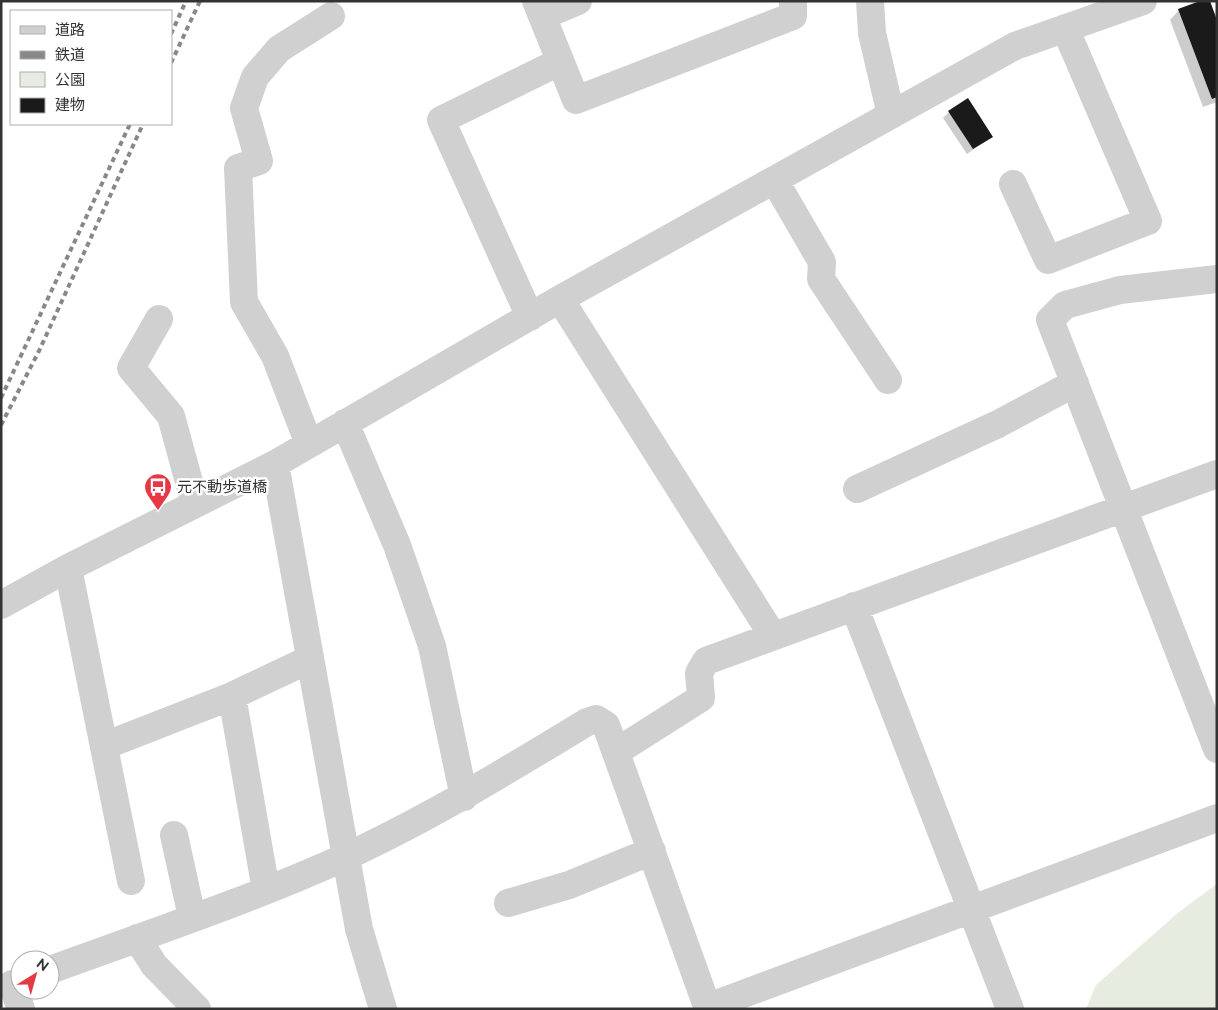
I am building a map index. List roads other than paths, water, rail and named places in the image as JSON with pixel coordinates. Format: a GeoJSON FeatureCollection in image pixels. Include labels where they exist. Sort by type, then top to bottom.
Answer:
{"type":"FeatureCollection","features":[{"type":"Feature","properties":{"kind":"street"},"geometry":{"type":"LineString","coordinates":[[578,1],[539,9],[576,100],[793,16],[793,1]]}},
{"type":"Feature","properties":{"kind":"street"},"geometry":{"type":"LineString","coordinates":[[870,1],[872,33],[891,116]]}},
{"type":"Feature","properties":{"kind":"street"},"geometry":{"type":"LineString","coordinates":[[1,605],[68,568],[275,464],[560,300],[1015,46],[1143,1]]}},
{"type":"Feature","properties":{"kind":"street"},"geometry":{"type":"LineString","coordinates":[[309,444],[275,356],[244,302],[238,168],[259,161],[244,108],[255,78],[279,49],[331,16]]}},
{"type":"Feature","properties":{"kind":"street"},"geometry":{"type":"LineString","coordinates":[[1013,184],[1048,260],[1148,221],[1065,28]]}},
{"type":"Feature","properties":{"kind":"street"},"geometry":{"type":"LineString","coordinates":[[530,317],[441,120],[559,62]]}},
{"type":"Feature","properties":{"kind":"street"},"geometry":{"type":"LineString","coordinates":[[775,181],[822,262],[821,279],[888,380]]}},
{"type":"Feature","properties":{"kind":"street"},"geometry":{"type":"LineString","coordinates":[[1217,279],[1120,290],[1065,306],[1050,320],[1217,749]]}},
{"type":"Feature","properties":{"kind":"street"},"geometry":{"type":"LineString","coordinates":[[560,300],[773,636]]}},
{"type":"Feature","properties":{"kind":"street"},"geometry":{"type":"LineString","coordinates":[[159,318],[131,368],[171,416],[195,504]]}},
{"type":"Feature","properties":{"kind":"street"},"geometry":{"type":"LineString","coordinates":[[857,489],[998,424],[1075,383]]}},
{"type":"Feature","properties":{"kind":"street"},"geometry":{"type":"LineString","coordinates":[[345,423],[397,545],[432,646],[464,797]]}},
{"type":"Feature","properties":{"kind":"street"},"geometry":{"type":"LineString","coordinates":[[275,464],[359,929],[384,1009]]}},
{"type":"Feature","properties":{"kind":"street"},"geometry":{"type":"LineString","coordinates":[[616,752],[701,698],[699,673],[706,662],[1217,474]]}},
{"type":"Feature","properties":{"kind":"street"},"geometry":{"type":"LineString","coordinates":[[68,568],[131,881]]}},
{"type":"Feature","properties":{"kind":"street"},"geometry":{"type":"LineString","coordinates":[[854,606],[1010,1009]]}},
{"type":"Feature","properties":{"kind":"street"},"geometry":{"type":"LineString","coordinates":[[104,746],[232,696],[310,659]]}},
{"type":"Feature","properties":{"kind":"street"},"geometry":{"type":"LineString","coordinates":[[232,696],[266,890]]}},
{"type":"Feature","properties":{"kind":"street"},"geometry":{"type":"LineString","coordinates":[[60,966],[266,890],[345,857],[464,797],[587,722],[596,719],[606,725],[708,1008],[1217,818]]}},
{"type":"Feature","properties":{"kind":"street"},"geometry":{"type":"LineString","coordinates":[[174,834],[192,917]]}},
{"type":"Feature","properties":{"kind":"street"},"geometry":{"type":"LineString","coordinates":[[508,903],[569,885],[652,851]]}},
{"type":"Feature","properties":{"kind":"street"},"geometry":{"type":"LineString","coordinates":[[137,938],[154,965],[198,1009]]}},
{"type":"Feature","properties":{"kind":"railway"},"geometry":{"type":"LineString","coordinates":[[172,32],[186,1]]}},
{"type":"Feature","properties":{"kind":"railway"},"geometry":{"type":"LineString","coordinates":[[172,61],[200,1]]}},
{"type":"Feature","properties":{"kind":"railway"},"geometry":{"type":"LineString","coordinates":[[1,398],[130,125]]}},
{"type":"Feature","properties":{"kind":"railway"},"geometry":{"type":"LineString","coordinates":[[1,425],[39,351],[143,125]]}},
{"type":"Feature","properties":{"kind":"place","name":"元不動歩道橋"},"geometry":{"type":"Point","coordinates":[158,511]}}]}
